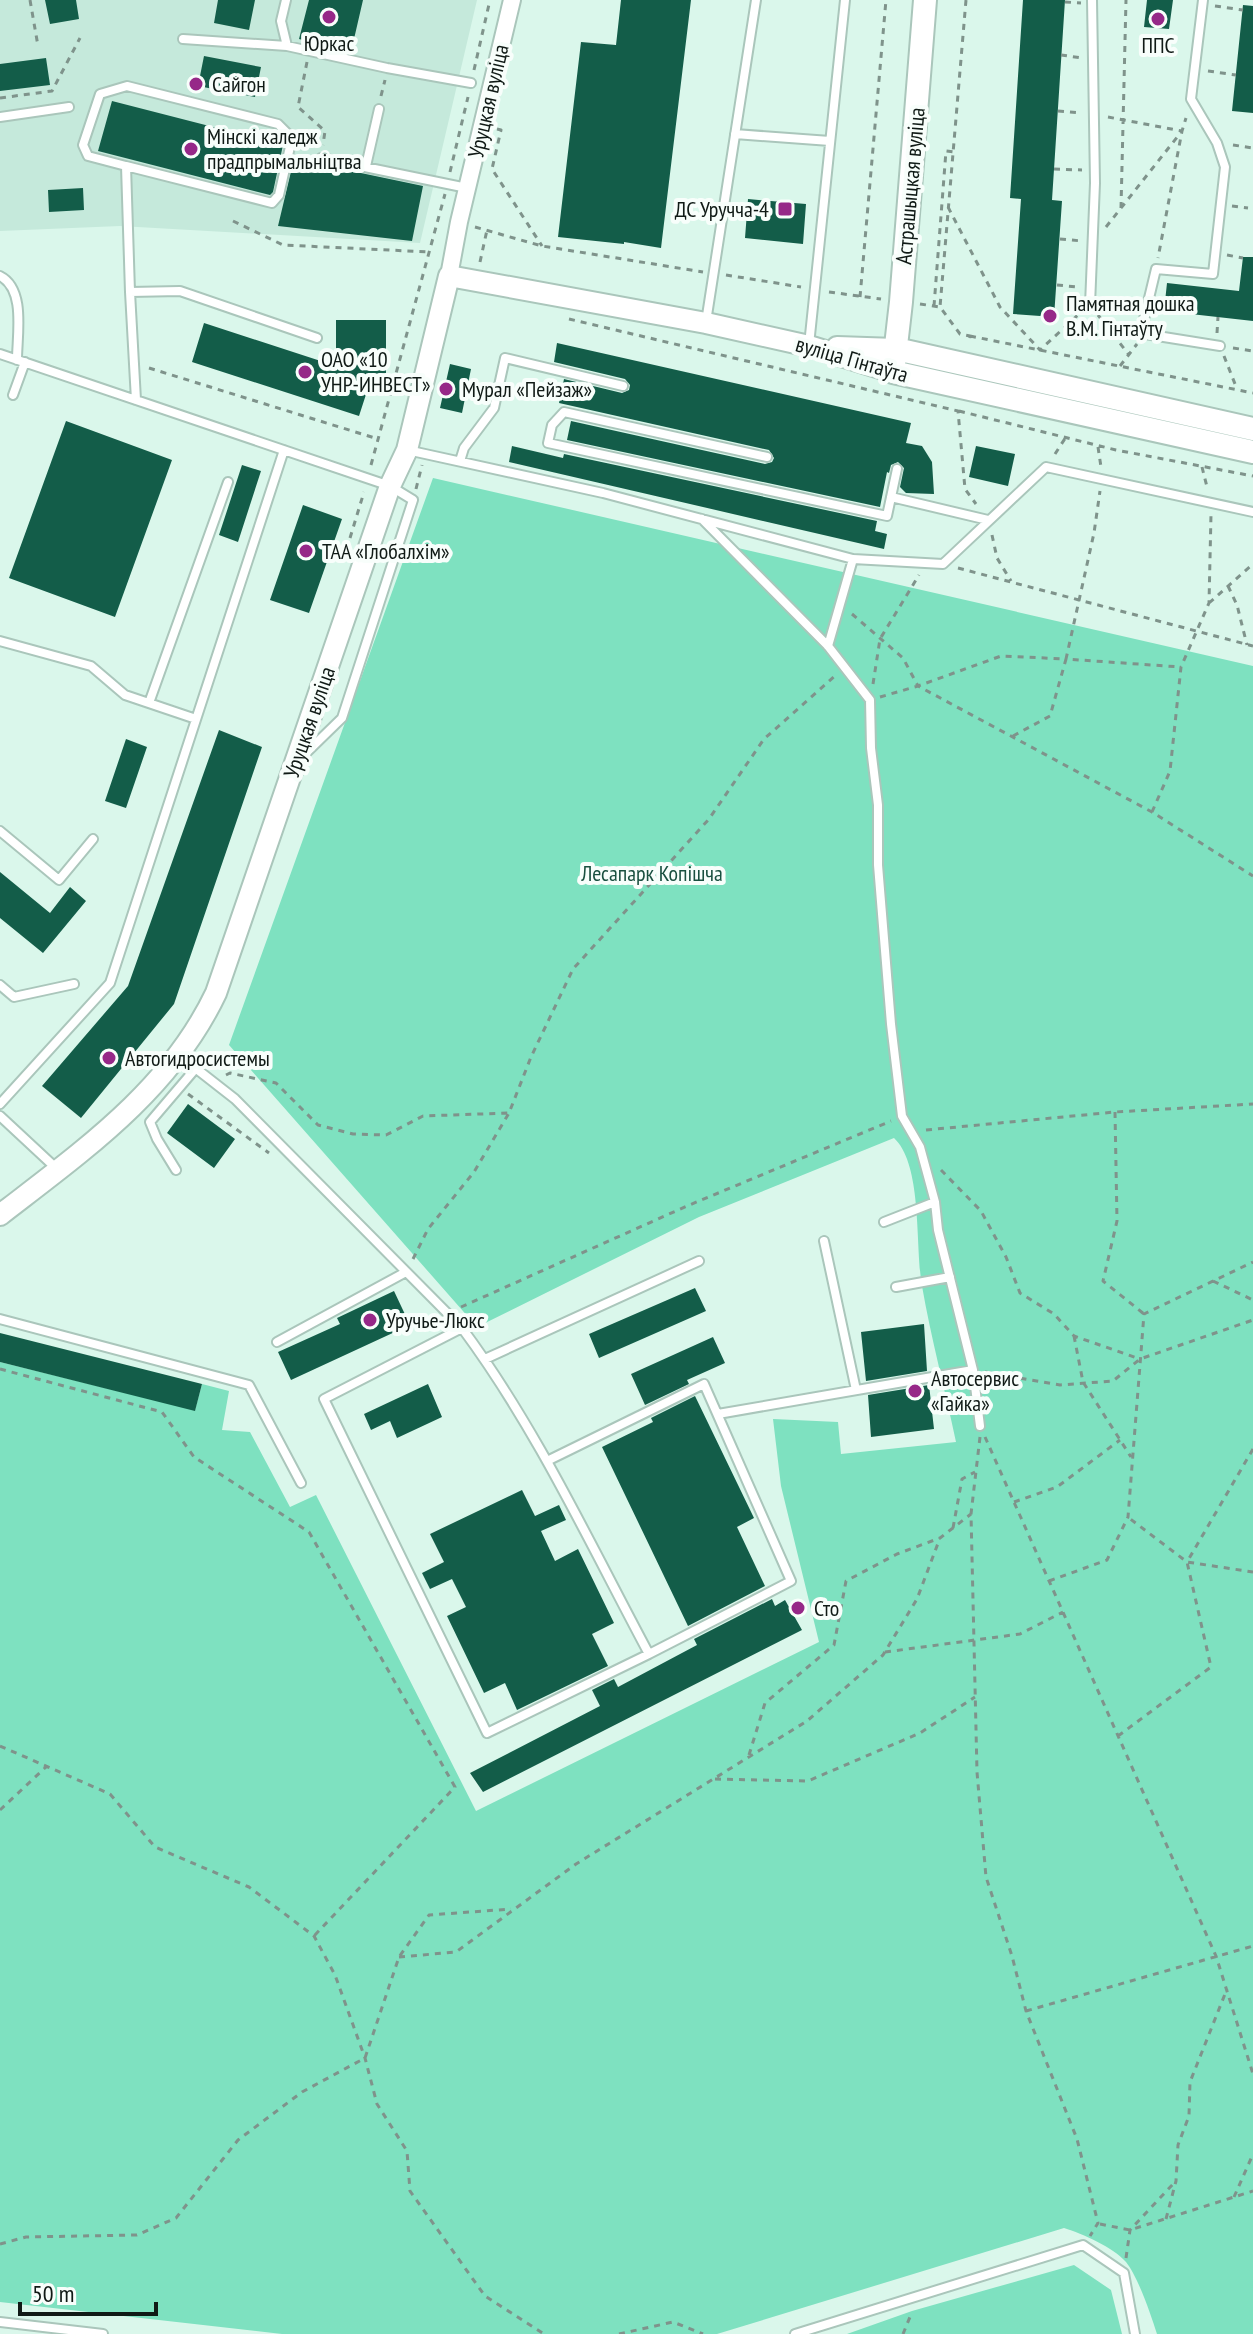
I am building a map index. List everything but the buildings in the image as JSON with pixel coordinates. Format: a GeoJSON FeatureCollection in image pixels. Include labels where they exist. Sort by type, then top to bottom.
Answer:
{"type":"FeatureCollection","features":[{"type":"Feature","properties":{"kind":"main road","name":"Астрашыцкая вуліца"},"geometry":{"type":"LineString","coordinates":[[893,372],[925,0]]}},
{"type":"Feature","properties":{"kind":"main road","name":"вуліца Гінтаўта"},"geometry":{"type":"LineString","coordinates":[[896,349],[1253,429]]}},
{"type":"Feature","properties":{"kind":"main road","name":"вуліца Гінтаўта"},"geometry":{"type":"LineString","coordinates":[[893,372],[1253,452]]}},
{"type":"Feature","properties":{"kind":"street","name":"Уруцкая вуліца"},"geometry":{"type":"LineString","coordinates":[[0,1215],[188,1062],[216,993],[390,486],[407,450],[512,0]]}},
{"type":"Feature","properties":{"kind":"street","name":"вуліца Гінтаўта"},"geometry":{"type":"LineString","coordinates":[[449,276],[706,323],[809,346],[893,372]]}},
{"type":"Feature","properties":{"kind":"street"},"geometry":{"type":"LineString","coordinates":[[809,346],[896,349]]}},
{"type":"Feature","properties":{"kind":"lane"},"geometry":{"type":"LineString","coordinates":[[286,0],[281,21],[287,46]]}},
{"type":"Feature","properties":{"kind":"lane"},"geometry":{"type":"LineString","coordinates":[[706,323],[756,0]]}},
{"type":"Feature","properties":{"kind":"lane"},"geometry":{"type":"LineString","coordinates":[[809,346],[845,0]]}},
{"type":"Feature","properties":{"kind":"lane"},"geometry":{"type":"LineString","coordinates":[[1090,305],[1094,242],[1092,0]]}},
{"type":"Feature","properties":{"kind":"lane"},"geometry":{"type":"LineString","coordinates":[[1203,2],[1191,99],[1217,143],[1225,167],[1213,274],[1156,269],[1144,319],[1145,334],[1220,346]]}},
{"type":"Feature","properties":{"kind":"lane"},"geometry":{"type":"LineString","coordinates":[[183,39],[287,46],[471,83]]}},
{"type":"Feature","properties":{"kind":"lane"},"geometry":{"type":"LineString","coordinates":[[127,86],[278,124],[292,138],[279,195],[272,203],[126,166],[88,156],[83,145],[100,94],[127,86]]}},
{"type":"Feature","properties":{"kind":"lane"},"geometry":{"type":"LineString","coordinates":[[0,117],[69,107]]}},
{"type":"Feature","properties":{"kind":"lane"},"geometry":{"type":"LineString","coordinates":[[366,166],[379,109]]}},
{"type":"Feature","properties":{"kind":"lane"},"geometry":{"type":"LineString","coordinates":[[735,134],[830,141]]}},
{"type":"Feature","properties":{"kind":"lane"},"geometry":{"type":"LineString","coordinates":[[321,158],[467,188]]}},
{"type":"Feature","properties":{"kind":"lane"},"geometry":{"type":"LineString","coordinates":[[126,166],[136,400]]}},
{"type":"Feature","properties":{"kind":"lane"},"geometry":{"type":"LineString","coordinates":[[0,276],[10,281],[16,296],[21,361],[13,395]]}},
{"type":"Feature","properties":{"kind":"lane"},"geometry":{"type":"LineString","coordinates":[[130,292],[180,291],[317,338]]}},
{"type":"Feature","properties":{"kind":"lane"},"geometry":{"type":"LineString","coordinates":[[0,354],[368,478],[390,486],[413,500],[342,718],[295,764]]}},
{"type":"Feature","properties":{"kind":"lane"},"geometry":{"type":"LineString","coordinates":[[460,461],[464,448],[494,408],[505,358],[623,386]]}},
{"type":"Feature","properties":{"kind":"lane"},"geometry":{"type":"LineString","coordinates":[[767,457],[564,412],[552,425],[548,443],[887,516],[897,469]]}},
{"type":"Feature","properties":{"kind":"lane"},"geometry":{"type":"LineString","coordinates":[[0,1104],[110,983],[284,450]]}},
{"type":"Feature","properties":{"kind":"lane"},"geometry":{"type":"LineString","coordinates":[[407,450],[603,493],[853,559],[943,564],[1046,467],[1253,512]]}},
{"type":"Feature","properties":{"kind":"lane"},"geometry":{"type":"LineString","coordinates":[[149,703],[228,482]]}},
{"type":"Feature","properties":{"kind":"lane"},"geometry":{"type":"LineString","coordinates":[[891,497],[988,520]]}},
{"type":"Feature","properties":{"kind":"lane"},"geometry":{"type":"LineString","coordinates":[[702,519],[828,646],[870,700],[871,748],[878,805],[878,865],[902,1116],[920,1147],[935,1202],[938,1230],[973,1370],[980,1426]]}},
{"type":"Feature","properties":{"kind":"lane"},"geometry":{"type":"LineString","coordinates":[[828,646],[853,559]]}},
{"type":"Feature","properties":{"kind":"lane"},"geometry":{"type":"LineString","coordinates":[[0,641],[91,666],[125,695],[196,719]]}},
{"type":"Feature","properties":{"kind":"lane"},"geometry":{"type":"LineString","coordinates":[[0,831],[59,880],[93,839]]}},
{"type":"Feature","properties":{"kind":"lane"},"geometry":{"type":"LineString","coordinates":[[0,985],[14,997],[74,984]]}},
{"type":"Feature","properties":{"kind":"lane"},"geometry":{"type":"LineString","coordinates":[[176,1170],[150,1122],[179,1087],[188,1062],[235,1099],[462,1328],[485,1359],[547,1461],[649,1654]]}},
{"type":"Feature","properties":{"kind":"lane"},"geometry":{"type":"LineString","coordinates":[[0,1116],[58,1170]]}},
{"type":"Feature","properties":{"kind":"lane"},"geometry":{"type":"LineString","coordinates":[[884,1222],[935,1202]]}},
{"type":"Feature","properties":{"kind":"lane"},"geometry":{"type":"LineString","coordinates":[[824,1241],[856,1390]]}},
{"type":"Feature","properties":{"kind":"lane"},"geometry":{"type":"LineString","coordinates":[[485,1359],[699,1261]]}},
{"type":"Feature","properties":{"kind":"lane"},"geometry":{"type":"LineString","coordinates":[[277,1342],[406,1272]]}},
{"type":"Feature","properties":{"kind":"lane"},"geometry":{"type":"LineString","coordinates":[[896,1287],[950,1277]]}},
{"type":"Feature","properties":{"kind":"lane"},"geometry":{"type":"LineString","coordinates":[[0,1319],[249,1385],[301,1483]]}},
{"type":"Feature","properties":{"kind":"lane"},"geometry":{"type":"LineString","coordinates":[[462,1328],[324,1399],[487,1733],[791,1581],[704,1384],[547,1461]]}},
{"type":"Feature","properties":{"kind":"lane"},"geometry":{"type":"LineString","coordinates":[[718,1414],[973,1370]]}},
{"type":"Feature","properties":{"kind":"lane"},"geometry":{"type":"LineString","coordinates":[[795,2334],[1083,2245],[1124,2273],[1135,2334]]}},
{"type":"Feature","properties":{"kind":"lane"},"geometry":{"type":"LineString","coordinates":[[0,2322],[103,2334]]}},
{"type":"Feature","properties":{"kind":"path"},"geometry":{"type":"LineString","coordinates":[[30,0],[38,46]]}},
{"type":"Feature","properties":{"kind":"path"},"geometry":{"type":"LineString","coordinates":[[346,551],[430,252],[490,0]]}},
{"type":"Feature","properties":{"kind":"path"},"geometry":{"type":"LineString","coordinates":[[860,297],[886,0]]}},
{"type":"Feature","properties":{"kind":"path"},"geometry":{"type":"LineString","coordinates":[[940,307],[966,0]]}},
{"type":"Feature","properties":{"kind":"path"},"geometry":{"type":"LineString","coordinates":[[1121,208],[1126,0]]}},
{"type":"Feature","properties":{"kind":"path"},"geometry":{"type":"LineString","coordinates":[[1203,2],[1243,10]]}},
{"type":"Feature","properties":{"kind":"path"},"geometry":{"type":"LineString","coordinates":[[0,98],[52,91],[80,38]]}},
{"type":"Feature","properties":{"kind":"path"},"geometry":{"type":"LineString","coordinates":[[310,51],[298,107],[325,131],[321,158]]}},
{"type":"Feature","properties":{"kind":"path"},"geometry":{"type":"LineString","coordinates":[[1061,55],[1093,59]]}},
{"type":"Feature","properties":{"kind":"path"},"geometry":{"type":"LineString","coordinates":[[379,109],[387,68]]}},
{"type":"Feature","properties":{"kind":"path"},"geometry":{"type":"LineString","coordinates":[[1195,69],[1236,75]]}},
{"type":"Feature","properties":{"kind":"path"},"geometry":{"type":"LineString","coordinates":[[1156,269],[1191,99]]}},
{"type":"Feature","properties":{"kind":"path"},"geometry":{"type":"LineString","coordinates":[[1058,111],[1182,131]]}},
{"type":"Feature","properties":{"kind":"path"},"geometry":{"type":"LineString","coordinates":[[439,217],[542,246],[492,169],[501,130],[463,120]]}},
{"type":"Feature","properties":{"kind":"path"},"geometry":{"type":"LineString","coordinates":[[1060,239],[1094,242],[1182,131]]}},
{"type":"Feature","properties":{"kind":"path"},"geometry":{"type":"LineString","coordinates":[[1217,143],[1253,148]]}},
{"type":"Feature","properties":{"kind":"path"},"geometry":{"type":"LineString","coordinates":[[934,306],[946,151],[954,152]]}},
{"type":"Feature","properties":{"kind":"path"},"geometry":{"type":"LineString","coordinates":[[1054,169],[1093,171]]}},
{"type":"Feature","properties":{"kind":"path"},"geometry":{"type":"LineString","coordinates":[[948,207],[1000,307],[1040,350]]}},
{"type":"Feature","properties":{"kind":"path"},"geometry":{"type":"LineString","coordinates":[[233,221],[283,245],[430,252]]}},
{"type":"Feature","properties":{"kind":"path"},"geometry":{"type":"LineString","coordinates":[[1057,285],[1091,289]]}},
{"type":"Feature","properties":{"kind":"path"},"geometry":{"type":"LineString","coordinates":[[1040,350],[1090,305],[1129,355]]}},
{"type":"Feature","properties":{"kind":"path"},"geometry":{"type":"LineString","coordinates":[[562,317],[958,411],[965,489],[988,520],[997,558],[1011,581]]}},
{"type":"Feature","properties":{"kind":"path"},"geometry":{"type":"LineString","coordinates":[[1120,366],[1145,334]]}},
{"type":"Feature","properties":{"kind":"path"},"geometry":{"type":"LineString","coordinates":[[970,336],[1253,393]]}},
{"type":"Feature","properties":{"kind":"path"},"geometry":{"type":"LineString","coordinates":[[1220,346],[1253,351]]}},
{"type":"Feature","properties":{"kind":"path"},"geometry":{"type":"LineString","coordinates":[[1220,346],[1237,389]]}},
{"type":"Feature","properties":{"kind":"path"},"geometry":{"type":"LineString","coordinates":[[133,364],[378,439]]}},
{"type":"Feature","properties":{"kind":"path"},"geometry":{"type":"LineString","coordinates":[[971,414],[1098,445],[1253,476]]}},
{"type":"Feature","properties":{"kind":"path"},"geometry":{"type":"LineString","coordinates":[[1046,467],[1066,437]]}},
{"type":"Feature","properties":{"kind":"path"},"geometry":{"type":"LineString","coordinates":[[1012,737],[1050,716],[1080,600],[1102,479],[1098,445]]}},
{"type":"Feature","properties":{"kind":"path"},"geometry":{"type":"LineString","coordinates":[[1202,466],[1210,503],[1209,603]]}},
{"type":"Feature","properties":{"kind":"path"},"geometry":{"type":"LineString","coordinates":[[926,563],[880,639],[870,700],[1001,656],[1181,667]]}},
{"type":"Feature","properties":{"kind":"path"},"geometry":{"type":"LineString","coordinates":[[943,564],[1253,646]]}},
{"type":"Feature","properties":{"kind":"path"},"geometry":{"type":"LineString","coordinates":[[1152,812],[1170,771],[1181,667],[1195,631],[1209,603],[1253,564]]}},
{"type":"Feature","properties":{"kind":"path"},"geometry":{"type":"LineString","coordinates":[[1228,586],[1237,605],[1247,645]]}},
{"type":"Feature","properties":{"kind":"path"},"geometry":{"type":"LineString","coordinates":[[840,604],[903,658],[918,686],[1152,812],[1253,876]]}},
{"type":"Feature","properties":{"kind":"path"},"geometry":{"type":"LineString","coordinates":[[406,1272],[428,1229],[474,1172],[509,1113],[531,1057],[573,969],[709,819],[764,739],[844,667]]}},
{"type":"Feature","properties":{"kind":"path"},"geometry":{"type":"LineString","coordinates":[[211,1081],[230,1073],[276,1083],[318,1125],[353,1134],[386,1135],[423,1116],[509,1113]]}},
{"type":"Feature","properties":{"kind":"path"},"geometry":{"type":"LineString","coordinates":[[179,1087],[280,1162]]}},
{"type":"Feature","properties":{"kind":"path"},"geometry":{"type":"LineString","coordinates":[[912,1131],[1115,1112],[1253,1104]]}},
{"type":"Feature","properties":{"kind":"path"},"geometry":{"type":"LineString","coordinates":[[1115,1112],[1117,1221],[1103,1281],[1144,1314]]}},
{"type":"Feature","properties":{"kind":"path"},"geometry":{"type":"LineString","coordinates":[[447,1313],[687,1206],[902,1116]]}},
{"type":"Feature","properties":{"kind":"path"},"geometry":{"type":"LineString","coordinates":[[920,1147],[981,1211],[1006,1257],[1020,1293],[1054,1314],[1074,1336],[1140,1359]]}},
{"type":"Feature","properties":{"kind":"path"},"geometry":{"type":"LineString","coordinates":[[1144,1314],[1253,1262]]}},
{"type":"Feature","properties":{"kind":"path"},"geometry":{"type":"LineString","coordinates":[[1213,1281],[1253,1300]]}},
{"type":"Feature","properties":{"kind":"path"},"geometry":{"type":"LineString","coordinates":[[1049,1581],[1107,1560],[1128,1517],[1144,1314]]}},
{"type":"Feature","properties":{"kind":"path"},"geometry":{"type":"LineString","coordinates":[[973,1370],[1060,1385],[1113,1381],[1140,1359],[1253,1320]]}},
{"type":"Feature","properties":{"kind":"path"},"geometry":{"type":"LineString","coordinates":[[1074,1336],[1083,1382],[1132,1460]]}},
{"type":"Feature","properties":{"kind":"path"},"geometry":{"type":"LineString","coordinates":[[0,1369],[162,1412],[194,1457],[309,1532],[455,1787],[314,1936]]}},
{"type":"Feature","properties":{"kind":"path"},"geometry":{"type":"LineString","coordinates":[[1253,2074],[1216,1956],[981,1429],[971,1514],[977,1772],[986,1877],[1026,2011],[1077,2139],[1098,2223],[1130,2230],[1253,2191]]}},
{"type":"Feature","properties":{"kind":"path"},"geometry":{"type":"LineString","coordinates":[[1014,1502],[1057,1487],[1120,1440]]}},
{"type":"Feature","properties":{"kind":"path"},"geometry":{"type":"LineString","coordinates":[[1118,1736],[1211,1667],[1187,1562],[1253,1449]]}},
{"type":"Feature","properties":{"kind":"path"},"geometry":{"type":"LineString","coordinates":[[953,1528],[962,1479],[976,1471]]}},
{"type":"Feature","properties":{"kind":"path"},"geometry":{"type":"LineString","coordinates":[[748,1757],[765,1703],[834,1645],[846,1581],[897,1554],[940,1538],[971,1514]]}},
{"type":"Feature","properties":{"kind":"path"},"geometry":{"type":"LineString","coordinates":[[1128,1517],[1187,1562],[1253,1572]]}},
{"type":"Feature","properties":{"kind":"path"},"geometry":{"type":"LineString","coordinates":[[399,1957],[456,1952],[576,1864],[807,1721],[885,1652],[917,1599],[940,1538]]}},
{"type":"Feature","properties":{"kind":"path"},"geometry":{"type":"LineString","coordinates":[[885,1652],[1020,1634],[1063,1612]]}},
{"type":"Feature","properties":{"kind":"path"},"geometry":{"type":"LineString","coordinates":[[712,1779],[808,1781],[920,1733],[975,1697]]}},
{"type":"Feature","properties":{"kind":"path"},"geometry":{"type":"LineString","coordinates":[[0,1746],[110,1794],[155,1847],[249,1887],[314,1936],[335,1975],[365,2058],[377,2104],[407,2151],[410,2191],[485,2296],[544,2334]]}},
{"type":"Feature","properties":{"kind":"path"},"geometry":{"type":"LineString","coordinates":[[0,1810],[47,1766]]}},
{"type":"Feature","properties":{"kind":"path"},"geometry":{"type":"LineString","coordinates":[[0,2244],[26,2237],[137,2235],[176,2218],[238,2140],[302,2092],[365,2058],[399,1957],[429,1915],[512,1909]]}},
{"type":"Feature","properties":{"kind":"path"},"geometry":{"type":"LineString","coordinates":[[1026,2011],[1253,1946]]}},
{"type":"Feature","properties":{"kind":"path"},"geometry":{"type":"LineString","coordinates":[[1166,2219],[1176,2181],[1178,2145],[1189,2116],[1190,2082],[1227,1989]]}},
{"type":"Feature","properties":{"kind":"path"},"geometry":{"type":"LineString","coordinates":[[1234,2197],[1253,2154]]}},
{"type":"Feature","properties":{"kind":"path"},"geometry":{"type":"LineString","coordinates":[[1124,2273],[1130,2230],[1176,2181]]}},
{"type":"Feature","properties":{"kind":"path"},"geometry":{"type":"LineString","coordinates":[[903,2334],[912,2311]]}},
{"type":"Feature","properties":{"kind":"path"},"geometry":{"type":"LineString","coordinates":[[619,2334],[673,2322],[703,2334]]}},
{"type":"Feature","properties":{"kind":"shaded area"},"geometry":{"type":"Polygon","coordinates":[[[0,0],[477,0],[420,243],[120,226],[0,231],[0,0]]]}},
{"type":"Feature","properties":{"kind":"green space","name":"Лесапарк Копішча"},"geometry":{"type":"Polygon","coordinates":[[[433,478],[1253,666],[1253,2334],[1157,2334],[1140,2286],[1126,2262],[1106,2246],[1064,2228],[717,2334],[282,2334],[0,2302],[0,1362],[195,1410],[202,1384],[229,1391],[222,1430],[250,1432],[290,1507],[316,1495],[476,1811],[819,1642],[781,1486],[773,1419],[838,1422],[841,1454],[956,1442],[922,1286],[914,1186],[910,1167],[894,1138],[699,1217],[477,1327],[229,1045],[433,478]]]}},
{"type":"Feature","properties":{"kind":"green space"},"geometry":{"type":"Polygon","coordinates":[[[1074,2265],[1111,2290],[1122,2334],[847,2334],[912,2311],[1074,2265]]]}},
{"type":"Feature","properties":{"kind":"place","name":"Юркас"},"geometry":{"type":"Point","coordinates":[329,17]}},
{"type":"Feature","properties":{"kind":"place","name":"ППС"},"geometry":{"type":"Point","coordinates":[1158,19]}},
{"type":"Feature","properties":{"kind":"place","name":"Сайгон"},"geometry":{"type":"Point","coordinates":[196,84]}},
{"type":"Feature","properties":{"kind":"place","name":"Мінскі каледж прадпрымальніцтва"},"geometry":{"type":"Point","coordinates":[191,149]}},
{"type":"Feature","properties":{"kind":"place","name":"ДС Уручча-4"},"geometry":{"type":"Point","coordinates":[785,209]}},
{"type":"Feature","properties":{"kind":"place","name":"Памятная дошка В.М. Гінтаўту"},"geometry":{"type":"Point","coordinates":[1050,316]}},
{"type":"Feature","properties":{"kind":"place","name":"ОАО «10 УНР-ИНВЕСТ»"},"geometry":{"type":"Point","coordinates":[305,372]}},
{"type":"Feature","properties":{"kind":"place","name":"Мурал «Пейзаж»"},"geometry":{"type":"Point","coordinates":[446,389]}},
{"type":"Feature","properties":{"kind":"place","name":"ТАА «Глобалхім»"},"geometry":{"type":"Point","coordinates":[306,551]}},
{"type":"Feature","properties":{"kind":"place","name":"Автогидросистемы"},"geometry":{"type":"Point","coordinates":[109,1058]}},
{"type":"Feature","properties":{"kind":"place","name":"Уручье-Люкс"},"geometry":{"type":"Point","coordinates":[370,1320]}},
{"type":"Feature","properties":{"kind":"place","name":"Автосервис «Гайка»"},"geometry":{"type":"Point","coordinates":[915,1391]}},
{"type":"Feature","properties":{"kind":"place","name":"Сто"},"geometry":{"type":"Point","coordinates":[798,1608]}}]}
